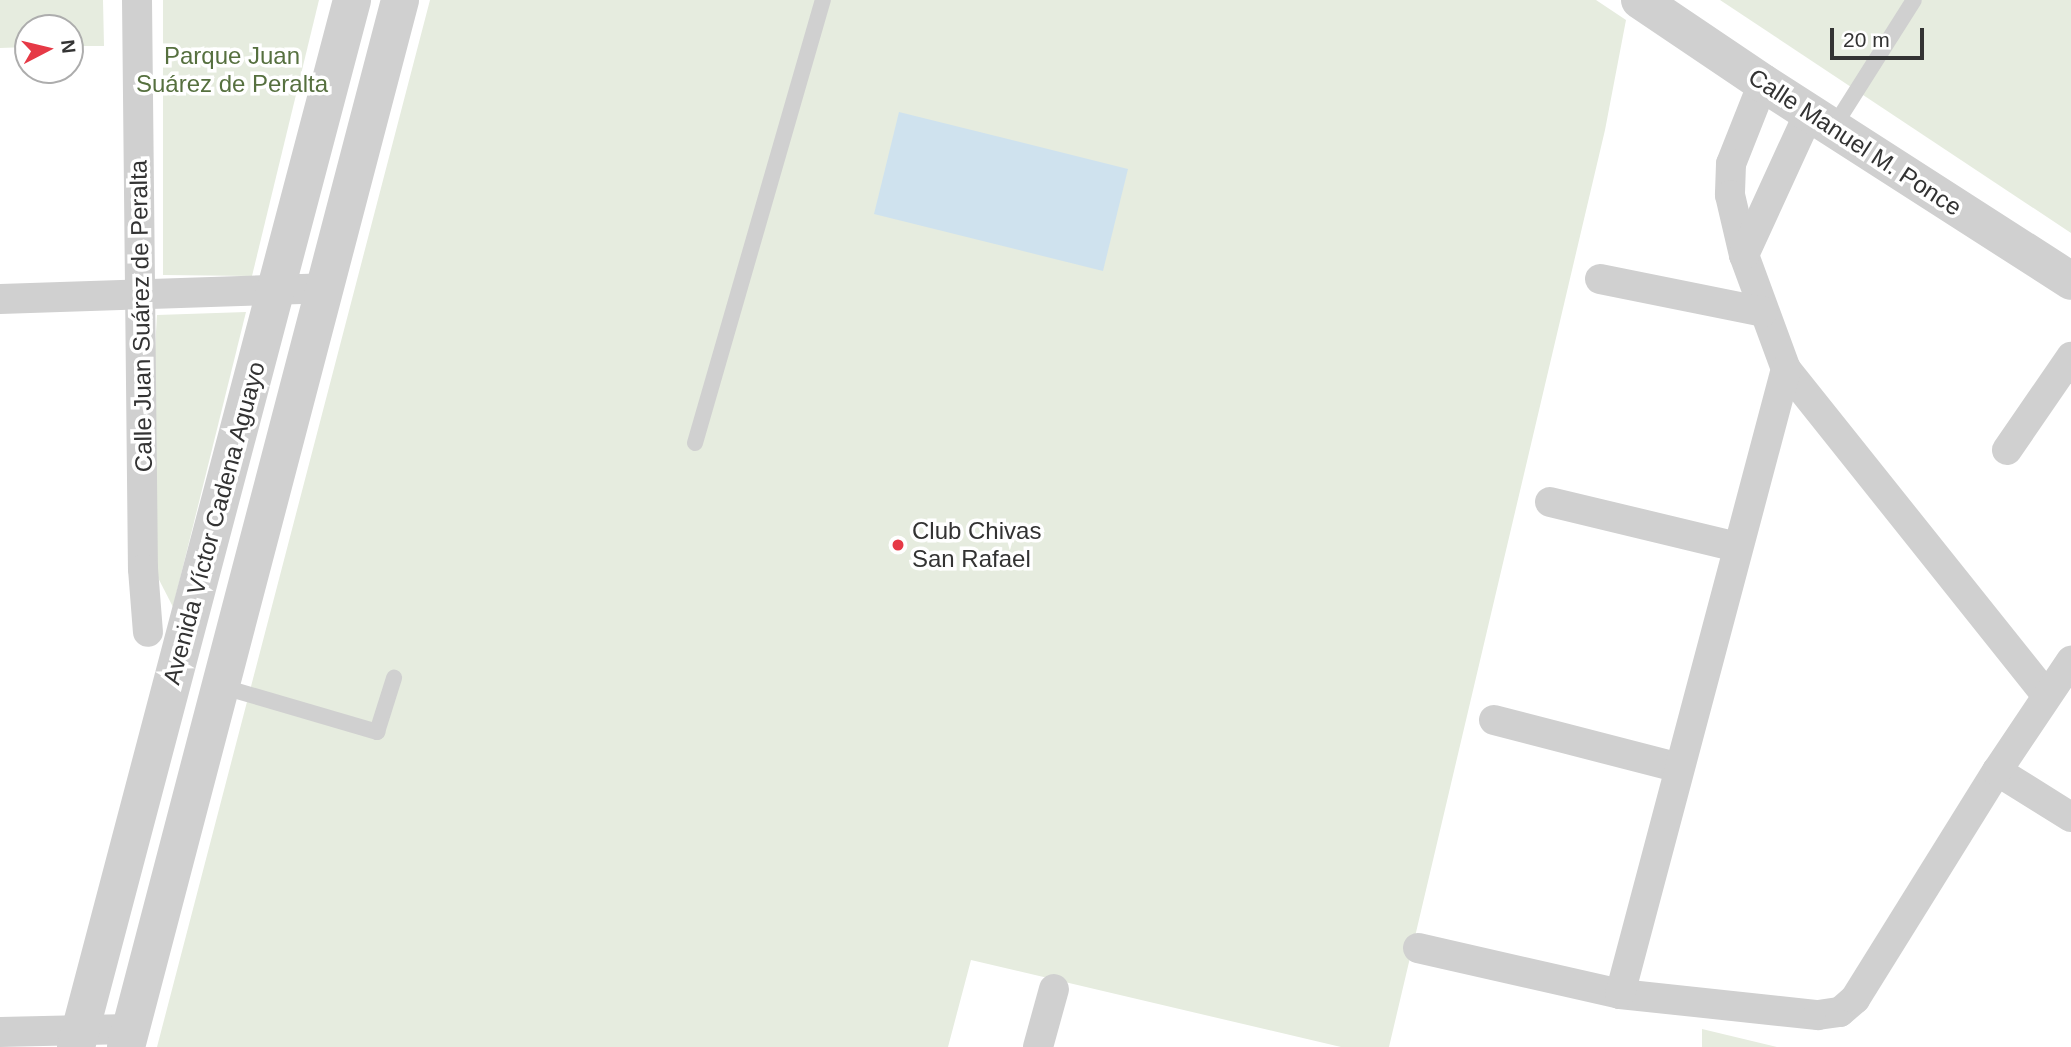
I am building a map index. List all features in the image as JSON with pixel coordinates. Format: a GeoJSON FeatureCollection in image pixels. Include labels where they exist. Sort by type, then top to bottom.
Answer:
{"type":"FeatureCollection","features":[{"type":"Feature","properties":{"kind":"street","name":"Calle Juan Suárez de Peralta"},"geometry":{"type":"LineString","coordinates":[[137,0],[143,569],[148,632]]}},
{"type":"Feature","properties":{"kind":"street","name":"Avenida Víctor Cadena Aguayo"},"geometry":{"type":"LineString","coordinates":[[77,1039],[352,0]]}},
{"type":"Feature","properties":{"kind":"street","name":"Avenida Víctor Cadena Aguayo"},"geometry":{"type":"LineString","coordinates":[[127,1038],[400,0]]}},
{"type":"Feature","properties":{"kind":"street","name":"Calle Manuel M. Ponce"},"geometry":{"type":"LineString","coordinates":[[1640,0],[1763,83],[2071,281]]}},
{"type":"Feature","properties":{"kind":"street"},"geometry":{"type":"LineString","coordinates":[[1763,83],[1731,164],[1730,195],[1744,255],[1786,369],[2047,696]]}},
{"type":"Feature","properties":{"kind":"street"},"geometry":{"type":"LineString","coordinates":[[1744,255],[1821,120]]}},
{"type":"Feature","properties":{"kind":"street"},"geometry":{"type":"LineString","coordinates":[[1600,279],[1763,312]]}},
{"type":"Feature","properties":{"kind":"street"},"geometry":{"type":"LineString","coordinates":[[0,299],[325,288]]}},
{"type":"Feature","properties":{"kind":"street"},"geometry":{"type":"LineString","coordinates":[[2007,450],[2071,358]]}},
{"type":"Feature","properties":{"kind":"street"},"geometry":{"type":"LineString","coordinates":[[1620,994],[1786,369]]}},
{"type":"Feature","properties":{"kind":"street"},"geometry":{"type":"LineString","coordinates":[[1550,502],[1738,547]]}},
{"type":"Feature","properties":{"kind":"street"},"geometry":{"type":"LineString","coordinates":[[1418,948],[1620,994],[1818,1015],[1830,1015],[1849,1007],[1997,771],[2071,661]]}},
{"type":"Feature","properties":{"kind":"street"},"geometry":{"type":"LineString","coordinates":[[1494,720],[1679,768]]}},
{"type":"Feature","properties":{"kind":"street"},"geometry":{"type":"LineString","coordinates":[[1997,771],[2071,817]]}},
{"type":"Feature","properties":{"kind":"street"},"geometry":{"type":"LineString","coordinates":[[1038,1047],[1054,989]]}},
{"type":"Feature","properties":{"kind":"street"},"geometry":{"type":"LineString","coordinates":[[0,1032],[77,1039],[127,1038]]}},
{"type":"Feature","properties":{"kind":"lane"},"geometry":{"type":"LineString","coordinates":[[695,443],[823,0]]}},
{"type":"Feature","properties":{"kind":"lane"},"geometry":{"type":"LineString","coordinates":[[1821,120],[1914,0]]}},
{"type":"Feature","properties":{"kind":"lane"},"geometry":{"type":"LineString","coordinates":[[220,686],[377,732],[394,678]]}},
{"type":"Feature","properties":{"kind":"green space"},"geometry":{"type":"Polygon","coordinates":[[[0,0],[103,0],[104,46],[84,46],[84,14],[14,14],[14,48],[0,48],[0,0]]]}},
{"type":"Feature","properties":{"kind":"green space","name":"Parque Juan Suárez de Peralta"},"geometry":{"type":"Polygon","coordinates":[[[163,0],[319,0],[252,276],[163,275],[163,0]]]}},
{"type":"Feature","properties":{"kind":"green space","name":"Club Chivas San Rafael"},"geometry":{"type":"Polygon","coordinates":[[[430,0],[1596,0],[1626,20],[1605,130],[1389,1047],[1341,1047],[971,960],[948,1047],[157,1047],[430,0]]]}},
{"type":"Feature","properties":{"kind":"green space"},"geometry":{"type":"Polygon","coordinates":[[[1720,0],[2071,0],[2071,233],[1720,0]]]}},
{"type":"Feature","properties":{"kind":"green space"},"geometry":{"type":"Polygon","coordinates":[[[246,312],[173,607],[153,568],[146,506],[157,315],[246,312]]]}},
{"type":"Feature","properties":{"kind":"green space"},"geometry":{"type":"Polygon","coordinates":[[[1702,1029],[1777,1047],[1702,1047],[1702,1029]]]}},
{"type":"Feature","properties":{"kind":"water"},"geometry":{"type":"Polygon","coordinates":[[[899,112],[1128,169],[1103,271],[874,214],[899,112]]]}},
{"type":"Feature","properties":{"kind":"place","name":"Club Chivas San Rafael"},"geometry":{"type":"Point","coordinates":[898,545]}}]}
